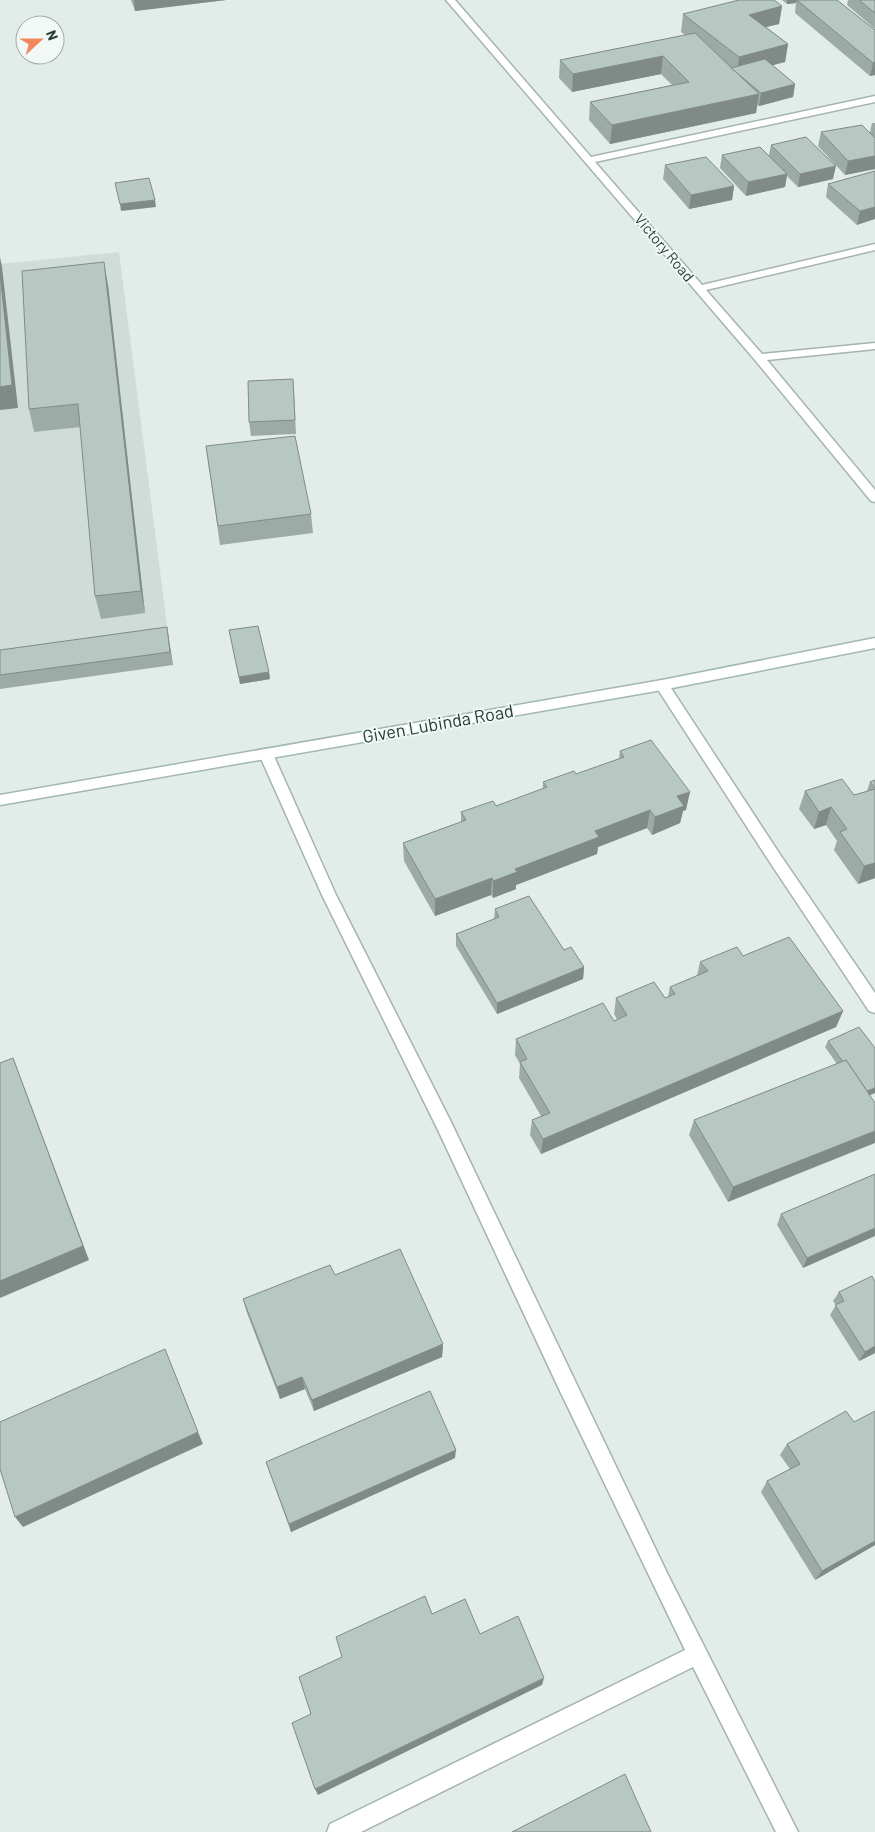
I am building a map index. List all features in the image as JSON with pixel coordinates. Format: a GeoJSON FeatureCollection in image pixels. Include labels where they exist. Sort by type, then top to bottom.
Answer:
{"type":"FeatureCollection","features":[{"type":"Feature","properties":{"kind":"street","name":"Victory Road"},"geometry":{"type":"LineString","coordinates":[[450,0],[698,289],[760,358],[875,498]]}},
{"type":"Feature","properties":{"kind":"street"},"geometry":{"type":"LineString","coordinates":[[589,160],[875,99]]}},
{"type":"Feature","properties":{"kind":"street"},"geometry":{"type":"LineString","coordinates":[[698,289],[875,247]]}},
{"type":"Feature","properties":{"kind":"street"},"geometry":{"type":"LineString","coordinates":[[760,358],[875,346]]}},
{"type":"Feature","properties":{"kind":"street","name":"Given Lubinda Road"},"geometry":{"type":"LineString","coordinates":[[0,800],[662,685],[875,643]]}},
{"type":"Feature","properties":{"kind":"street"},"geometry":{"type":"LineString","coordinates":[[662,685],[776,860],[875,1006]]}},
{"type":"Feature","properties":{"kind":"street"},"geometry":{"type":"LineString","coordinates":[[266,754],[329,895],[440,1117],[565,1383],[787,1832]]}},
{"type":"Feature","properties":{"kind":"street"},"geometry":{"type":"LineString","coordinates":[[338,1832],[698,1654]]}},
{"type":"Feature","properties":{"kind":"shaded area"},"geometry":{"type":"Polygon","coordinates":[[[119,252],[169,641],[0,664],[0,264],[119,252]]]}},
{"type":"Feature","properties":{"kind":"building"},"geometry":{"type":"Polygon","coordinates":[[[739,0],[774,0],[782,6],[749,15],[788,44],[739,57],[683,14],[739,0]]]}},
{"type":"Feature","properties":{"kind":"building"},"geometry":{"type":"Polygon","coordinates":[[[797,0],[837,0],[875,30],[875,62],[873,63],[797,0]]]}},
{"type":"Feature","properties":{"kind":"building"},"geometry":{"type":"Polygon","coordinates":[[[859,0],[875,0],[875,13],[859,0]]]}},
{"type":"Feature","properties":{"kind":"building"},"geometry":{"type":"Polygon","coordinates":[[[695,33],[759,94],[612,125],[590,102],[689,82],[663,56],[573,74],[560,60],[695,33]]]}},
{"type":"Feature","properties":{"kind":"building"},"geometry":{"type":"Polygon","coordinates":[[[765,59],[795,84],[761,93],[731,68],[765,59]]]}},
{"type":"Feature","properties":{"kind":"building"},"geometry":{"type":"Polygon","coordinates":[[[862,125],[875,138],[875,156],[848,161],[821,132],[862,125]]]}},
{"type":"Feature","properties":{"kind":"building"},"geometry":{"type":"Polygon","coordinates":[[[806,137],[836,166],[800,174],[771,145],[806,137]]]}},
{"type":"Feature","properties":{"kind":"building"},"geometry":{"type":"Polygon","coordinates":[[[760,147],[787,174],[748,182],[722,155],[760,147]]]}},
{"type":"Feature","properties":{"kind":"building"},"geometry":{"type":"Polygon","coordinates":[[[706,157],[734,186],[691,195],[665,165],[706,157]]]}},
{"type":"Feature","properties":{"kind":"building"},"geometry":{"type":"Polygon","coordinates":[[[875,171],[875,207],[860,211],[828,184],[875,171]]]}},
{"type":"Feature","properties":{"kind":"building"},"geometry":{"type":"Polygon","coordinates":[[[149,178],[155,200],[120,204],[115,183],[149,178]]]}},
{"type":"Feature","properties":{"kind":"building"},"geometry":{"type":"Polygon","coordinates":[[[104,262],[141,591],[95,596],[78,404],[29,409],[22,271],[104,262]]]}},
{"type":"Feature","properties":{"kind":"building"},"geometry":{"type":"Polygon","coordinates":[[[0,274],[12,385],[0,387],[0,274]]]}},
{"type":"Feature","properties":{"kind":"building"},"geometry":{"type":"Polygon","coordinates":[[[293,379],[295,420],[249,422],[248,381],[293,379]]]}},
{"type":"Feature","properties":{"kind":"building"},"geometry":{"type":"Polygon","coordinates":[[[295,436],[311,514],[218,526],[206,446],[295,436]]]}},
{"type":"Feature","properties":{"kind":"building"},"geometry":{"type":"Polygon","coordinates":[[[258,626],[269,672],[239,677],[229,630],[258,626]]]}},
{"type":"Feature","properties":{"kind":"building"},"geometry":{"type":"Polygon","coordinates":[[[167,627],[170,652],[0,675],[0,650],[167,627]]]}},
{"type":"Feature","properties":{"kind":"building"},"geometry":{"type":"Polygon","coordinates":[[[651,740],[690,792],[677,796],[684,806],[655,817],[650,810],[595,831],[599,837],[515,869],[517,872],[493,881],[492,878],[435,899],[403,843],[466,820],[461,812],[493,801],[496,806],[547,787],[543,782],[574,771],[576,774],[624,757],[620,751],[651,740]]]}},
{"type":"Feature","properties":{"kind":"building"},"geometry":{"type":"Polygon","coordinates":[[[842,779],[854,795],[875,789],[875,863],[864,866],[840,832],[847,829],[831,807],[819,812],[805,791],[842,779]]]}},
{"type":"Feature","properties":{"kind":"building"},"geometry":{"type":"Polygon","coordinates":[[[875,780],[875,788],[870,782],[875,780]]]}},
{"type":"Feature","properties":{"kind":"building"},"geometry":{"type":"Polygon","coordinates":[[[529,896],[564,950],[571,947],[584,967],[497,1003],[456,934],[499,917],[495,909],[529,896]]]}},
{"type":"Feature","properties":{"kind":"building"},"geometry":{"type":"Polygon","coordinates":[[[789,937],[843,1011],[543,1139],[532,1120],[550,1113],[520,1062],[527,1059],[516,1039],[603,1003],[614,1021],[627,1015],[616,998],[654,982],[665,998],[675,994],[670,987],[708,971],[700,962],[737,947],[743,956],[789,937]]]}},
{"type":"Feature","properties":{"kind":"building"},"geometry":{"type":"Polygon","coordinates":[[[859,1027],[875,1048],[875,1088],[867,1091],[846,1060],[843,1062],[828,1041],[859,1027]]]}},
{"type":"Feature","properties":{"kind":"building"},"geometry":{"type":"Polygon","coordinates":[[[13,1058],[83,1246],[0,1281],[0,1063],[13,1058]]]}},
{"type":"Feature","properties":{"kind":"building"},"geometry":{"type":"Polygon","coordinates":[[[846,1060],[875,1103],[875,1131],[733,1187],[694,1120],[846,1060]]]}},
{"type":"Feature","properties":{"kind":"building"},"geometry":{"type":"Polygon","coordinates":[[[875,1174],[875,1228],[807,1258],[781,1214],[875,1174]]]}},
{"type":"Feature","properties":{"kind":"building"},"geometry":{"type":"Polygon","coordinates":[[[400,1249],[443,1344],[312,1400],[302,1377],[277,1387],[243,1299],[330,1265],[335,1275],[400,1249]]]}},
{"type":"Feature","properties":{"kind":"building"},"geometry":{"type":"Polygon","coordinates":[[[872,1276],[875,1282],[875,1346],[865,1352],[835,1305],[844,1301],[839,1292],[872,1276]]]}},
{"type":"Feature","properties":{"kind":"building"},"geometry":{"type":"Polygon","coordinates":[[[165,1349],[198,1432],[15,1517],[0,1469],[0,1422],[165,1349]]]}},
{"type":"Feature","properties":{"kind":"building"},"geometry":{"type":"Polygon","coordinates":[[[430,1391],[456,1450],[289,1524],[266,1462],[430,1391]]]}},
{"type":"Feature","properties":{"kind":"building"},"geometry":{"type":"Polygon","coordinates":[[[846,1411],[854,1422],[875,1411],[875,1541],[822,1571],[767,1481],[800,1464],[787,1444],[846,1411]]]}},
{"type":"Feature","properties":{"kind":"building"},"geometry":{"type":"Polygon","coordinates":[[[425,1596],[432,1614],[465,1599],[480,1634],[518,1616],[544,1678],[315,1789],[292,1723],[311,1714],[299,1677],[342,1657],[336,1637],[425,1596]]]}},
{"type":"Feature","properties":{"kind":"building"},"geometry":{"type":"Polygon","coordinates":[[[625,1774],[651,1832],[512,1832],[625,1774]]]}}]}
